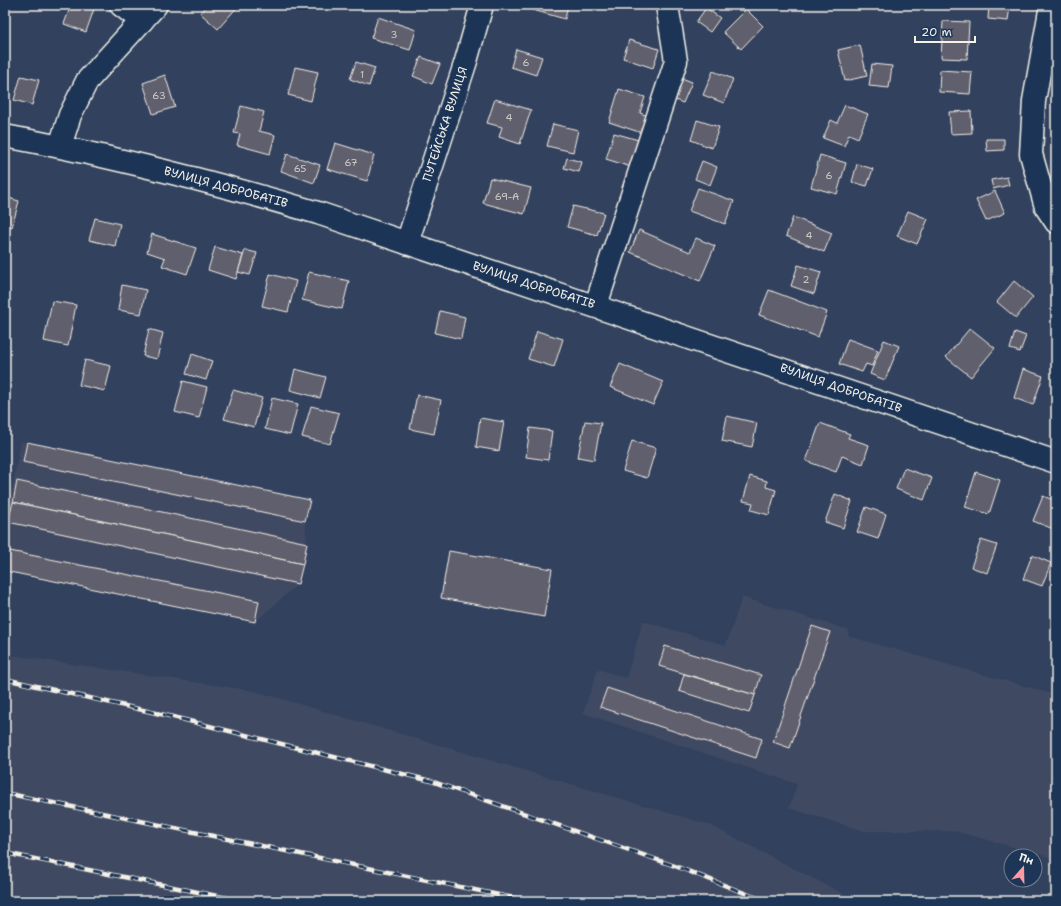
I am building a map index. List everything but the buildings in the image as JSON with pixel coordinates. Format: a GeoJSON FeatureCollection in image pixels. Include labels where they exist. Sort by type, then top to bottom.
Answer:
{"type":"FeatureCollection","features":[{"type":"Feature","properties":{"kind":"street"},"geometry":{"type":"LineString","coordinates":[[121,5],[142,21]]}},
{"type":"Feature","properties":{"kind":"street"},"geometry":{"type":"LineString","coordinates":[[60,146],[70,115],[87,81],[156,5]]}},
{"type":"Feature","properties":{"kind":"street","name":"ПУТЕЙСЬКА ВУЛИЦЯ"},"geometry":{"type":"LineString","coordinates":[[407,243],[466,61],[482,5]]}},
{"type":"Feature","properties":{"kind":"street"},"geometry":{"type":"LineString","coordinates":[[596,305],[676,61],[668,5]]}},
{"type":"Feature","properties":{"kind":"street"},"geometry":{"type":"LineString","coordinates":[[1051,5],[1034,101],[1031,154],[1046,207],[1056,222]]}},
{"type":"Feature","properties":{"kind":"street","name":"ВУЛИЦЯ ДОБРОБАТІВ"},"geometry":{"type":"LineString","coordinates":[[5,136],[60,146],[227,186],[318,213],[596,305],[1056,462]]}},
{"type":"Feature","properties":{"kind":"shaded area"},"geometry":{"type":"Polygon","coordinates":[[[21,441],[310,500],[305,521],[307,543],[298,584],[255,622],[5,571],[5,525],[21,441]]]}},
{"type":"Feature","properties":{"kind":"shaded area"},"geometry":{"type":"Polygon","coordinates":[[[742,597],[849,630],[848,636],[1056,695],[1056,859],[1043,855],[1043,848],[1016,848],[955,831],[864,831],[789,808],[797,784],[583,713],[598,669],[626,678],[643,621],[726,645],[742,597]]]}},
{"type":"Feature","properties":{"kind":"shaded area"},"geometry":{"type":"Polygon","coordinates":[[[5,654],[255,691],[710,825],[857,901],[5,901],[5,654]]]}},
{"type":"Feature","properties":{"kind":"railway"},"geometry":{"type":"LineString","coordinates":[[5,679],[165,715],[431,781],[675,866],[765,901]]}},
{"type":"Feature","properties":{"kind":"railway"},"geometry":{"type":"LineString","coordinates":[[5,793],[528,901]]}},
{"type":"Feature","properties":{"kind":"railway"},"geometry":{"type":"LineString","coordinates":[[5,853],[242,901]]}}]}
